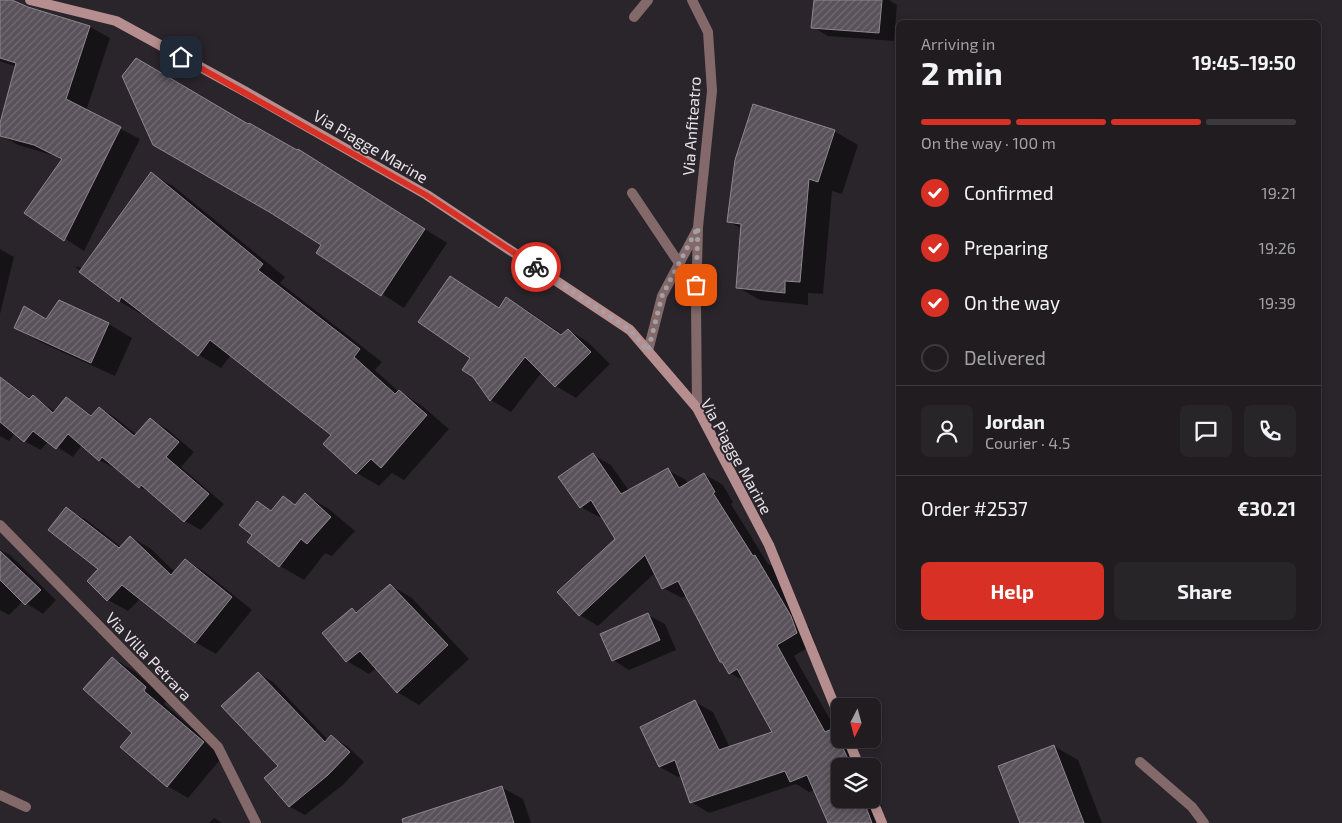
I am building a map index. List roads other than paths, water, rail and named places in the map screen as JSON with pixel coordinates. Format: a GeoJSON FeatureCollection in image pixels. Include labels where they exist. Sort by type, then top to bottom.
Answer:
{"type":"FeatureCollection","features":[{"type":"Feature","properties":{"kind":"street","name":"Via Piagge Marine"},"geometry":{"type":"LineString","coordinates":[[30,0],[116,21],[426,195],[630,330],[696,408],[769,545],[831,698]]}},
{"type":"Feature","properties":{"kind":"street"},"geometry":{"type":"LineString","coordinates":[[634,17],[648,0]]}},
{"type":"Feature","properties":{"kind":"street","name":"Via Anfiteatro"},"geometry":{"type":"LineString","coordinates":[[692,0],[708,32],[712,91],[698,227],[696,408]]}},
{"type":"Feature","properties":{"kind":"street"},"geometry":{"type":"LineString","coordinates":[[632,193],[679,263]]}},
{"type":"Feature","properties":{"kind":"street","name":"Via Anfiteatro"},"geometry":{"type":"LineString","coordinates":[[648,351],[662,296],[698,227]]}},
{"type":"Feature","properties":{"kind":"street","name":"Via Villa Petrara"},"geometry":{"type":"LineString","coordinates":[[0,525],[218,747],[256,823]]}},
{"type":"Feature","properties":{"kind":"street"},"geometry":{"type":"LineString","coordinates":[[1140,762],[1192,807],[1204,823]]}},
{"type":"Feature","properties":{"kind":"street"},"geometry":{"type":"LineString","coordinates":[[0,795],[26,807]]}},
{"type":"Feature","properties":{"kind":"street"},"geometry":{"type":"LineString","coordinates":[[876,808],[882,823]]}}]}
